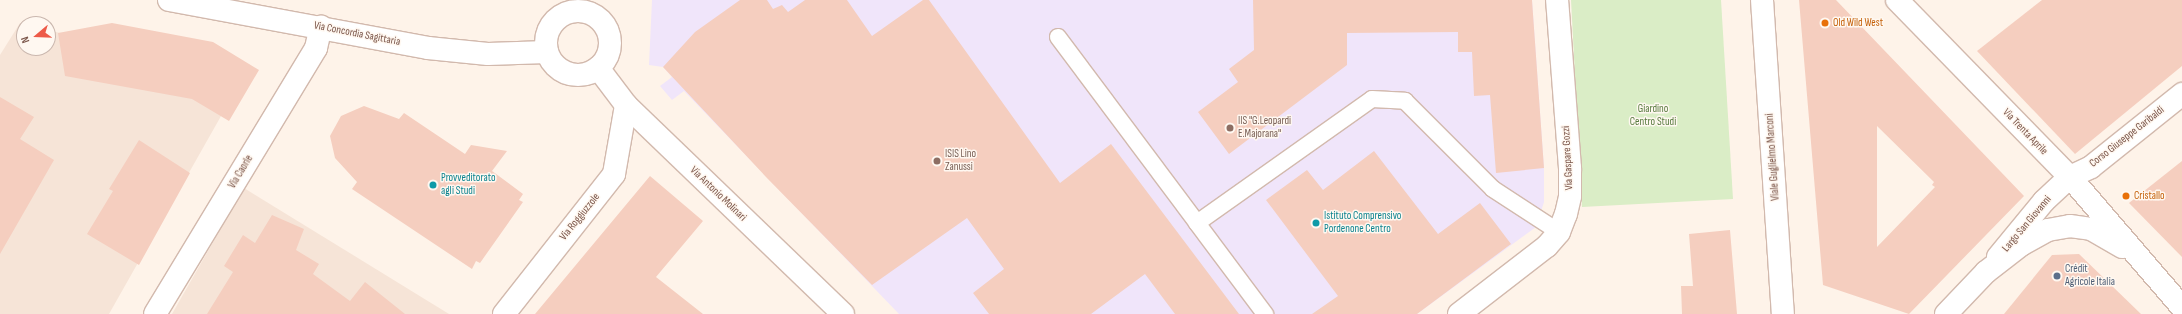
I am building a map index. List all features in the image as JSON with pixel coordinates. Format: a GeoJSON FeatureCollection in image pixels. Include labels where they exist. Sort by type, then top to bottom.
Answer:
{"type":"FeatureCollection","features":[{"type":"Feature","properties":{"kind":"street","name":"Via Concordia Sagittaria"},"geometry":{"type":"LineString","coordinates":[[169,0],[428,48],[488,54],[547,52]]}},
{"type":"Feature","properties":{"kind":"street","name":"Via Gaspare Gozzi"},"geometry":{"type":"LineString","coordinates":[[1459,314],[1546,246],[1559,232],[1570,196],[1557,0]]}},
{"type":"Feature","properties":{"kind":"street","name":"Viale Guglielmo Marconi"},"geometry":{"type":"LineString","coordinates":[[1762,0],[1783,314]]}},
{"type":"Feature","properties":{"kind":"street","name":"Via Trenta Aprile"},"geometry":{"type":"LineString","coordinates":[[1896,0],[2070,177],[2148,268]]}},
{"type":"Feature","properties":{"kind":"street"},"geometry":{"type":"LineString","coordinates":[[575,6],[597,18],[606,30],[609,42],[608,53],[598,68],[583,75],[567,74],[555,66],[547,52],[548,33],[554,22],[575,6]]}},
{"type":"Feature","properties":{"kind":"street","name":"Via Caorle"},"geometry":{"type":"LineString","coordinates":[[155,314],[316,48],[321,27]]}},
{"type":"Feature","properties":{"kind":"street","name":"Via Antonio Molinari"},"geometry":{"type":"LineString","coordinates":[[598,68],[626,105],[843,314]]}},
{"type":"Feature","properties":{"kind":"street","name":"Corso Giuseppe Garibaldi"},"geometry":{"type":"LineString","coordinates":[[2070,177],[2091,167],[2182,94]]}},
{"type":"Feature","properties":{"kind":"street","name":"Via Roggiuzzole"},"geometry":{"type":"LineString","coordinates":[[504,314],[614,174],[626,105]]}},
{"type":"Feature","properties":{"kind":"street","name":"Largo San Giovanni"},"geometry":{"type":"LineString","coordinates":[[1946,314],[1986,272],[2044,201],[2070,177]]}},
{"type":"Feature","properties":{"kind":"street","name":"Largo San Giovanni"},"geometry":{"type":"LineString","coordinates":[[1986,272],[2021,245],[2048,230],[2070,226],[2091,229],[2113,240],[2148,268]]}},
{"type":"Feature","properties":{"kind":"street"},"geometry":{"type":"LineString","coordinates":[[2148,268],[2182,307]]}},
{"type":"Feature","properties":{"kind":"lane"},"geometry":{"type":"LineString","coordinates":[[1058,37],[1265,314]]}},
{"type":"Feature","properties":{"kind":"lane"},"geometry":{"type":"LineString","coordinates":[[1197,223],[1372,98],[1405,101],[1493,188],[1559,232]]}},
{"type":"Feature","properties":{"kind":"shaded area"},"geometry":{"type":"Polygon","coordinates":[[[652,0],[1532,0],[1544,168],[1544,202],[1536,227],[1417,314],[899,314],[684,91],[672,100],[660,86],[672,77],[663,67],[649,65],[652,0]]]}},
{"type":"Feature","properties":{"kind":"shaded area"},"geometry":{"type":"Polygon","coordinates":[[[16,29],[16,56],[56,56],[56,32],[242,79],[109,314],[0,314],[0,55],[16,29]]]}},
{"type":"Feature","properties":{"kind":"shaded area"},"geometry":{"type":"Polygon","coordinates":[[[244,188],[449,314],[172,314],[244,188]]]}},
{"type":"Feature","properties":{"kind":"green space","name":"Giardino Centro Studi"},"geometry":{"type":"Polygon","coordinates":[[[1571,0],[1721,0],[1733,199],[1582,207],[1571,0]]]}},
{"type":"Feature","properties":{"kind":"building","name":"ISIS Lino Zanussi"},"geometry":{"type":"Polygon","coordinates":[[[740,0],[767,0],[773,9],[782,5],[788,12],[805,0],[847,0],[872,36],[923,0],[929,0],[1060,183],[1111,144],[1239,314],[1175,314],[1145,274],[1091,314],[989,314],[973,293],[1004,269],[967,218],[872,285],[766,177],[663,67],[695,32],[740,0]]]}},
{"type":"Feature","properties":{"kind":"building"},"geometry":{"type":"Polygon","coordinates":[[[1253,0],[1532,0],[1544,168],[1496,173],[1490,95],[1474,96],[1472,52],[1458,52],[1458,32],[1347,33],[1347,65],[1229,154],[1198,112],[1238,82],[1229,69],[1254,50],[1253,0]]]}},
{"type":"Feature","properties":{"kind":"building"},"geometry":{"type":"Polygon","coordinates":[[[1799,0],[1836,0],[2024,196],[1909,314],[1823,285],[1799,0]],[[1877,126],[1877,247],[1935,187],[1932,185],[1934,182],[1877,126]]]}},
{"type":"Feature","properties":{"kind":"building"},"geometry":{"type":"Polygon","coordinates":[[[2042,0],[2182,0],[2182,66],[2075,154],[1977,51],[2042,0]]]}},
{"type":"Feature","properties":{"kind":"building"},"geometry":{"type":"Polygon","coordinates":[[[112,23],[213,42],[259,70],[229,121],[192,99],[65,76],[58,33],[112,23]]]}},
{"type":"Feature","properties":{"kind":"building"},"geometry":{"type":"Polygon","coordinates":[[[0,97],[34,117],[20,139],[54,160],[0,254],[0,97]]]}},
{"type":"Feature","properties":{"kind":"building","name":"Provveditorato agli Studi"},"geometry":{"type":"Polygon","coordinates":[[[364,106],[399,119],[404,113],[465,154],[471,145],[507,151],[492,171],[523,194],[519,200],[523,202],[480,263],[476,261],[472,269],[352,189],[357,182],[335,158],[330,136],[341,116],[364,106]]]}},
{"type":"Feature","properties":{"kind":"building"},"geometry":{"type":"Polygon","coordinates":[[[139,140],[190,173],[139,265],[87,234],[113,191],[109,189],[139,140]]]}},
{"type":"Feature","properties":{"kind":"building","name":"Istituto Comprensivo Pordenone Centro"},"geometry":{"type":"Polygon","coordinates":[[[1374,151],[1438,234],[1480,203],[1511,244],[1417,314],[1312,314],[1338,296],[1266,200],[1307,170],[1323,190],[1374,151]]]}},
{"type":"Feature","properties":{"kind":"building"},"geometry":{"type":"Polygon","coordinates":[[[2182,161],[2182,257],[2129,203],[2182,161]]]}},
{"type":"Feature","properties":{"kind":"building"},"geometry":{"type":"Polygon","coordinates":[[[650,176],[703,221],[656,277],[703,314],[535,314],[650,176]]]}},
{"type":"Feature","properties":{"kind":"building"},"geometry":{"type":"Polygon","coordinates":[[[272,215],[304,229],[296,250],[319,264],[313,274],[350,301],[365,282],[405,314],[207,314],[233,272],[224,266],[243,235],[255,243],[272,215]]]}},
{"type":"Feature","properties":{"kind":"building"},"geometry":{"type":"Polygon","coordinates":[[[1730,230],[1737,314],[1682,314],[1681,286],[1693,286],[1689,234],[1730,230]]]}},
{"type":"Feature","properties":{"kind":"building"},"geometry":{"type":"Polygon","coordinates":[[[2079,254],[2141,314],[2004,314],[2052,255],[2079,254]]]}},
{"type":"Feature","properties":{"kind":"place","name":"Old Wild West"},"geometry":{"type":"Point","coordinates":[1825,23]}},
{"type":"Feature","properties":{"kind":"place","name":"IIS \"G.Leopardi E.Majorana\""},"geometry":{"type":"Point","coordinates":[1230,128]}},
{"type":"Feature","properties":{"kind":"place","name":"ISIS Lino Zanussi"},"geometry":{"type":"Point","coordinates":[937,161]}},
{"type":"Feature","properties":{"kind":"place","name":"Provveditorato agli Studi"},"geometry":{"type":"Point","coordinates":[433,185]}},
{"type":"Feature","properties":{"kind":"place","name":"Cristallo"},"geometry":{"type":"Point","coordinates":[2126,196]}},
{"type":"Feature","properties":{"kind":"place","name":"Istituto Comprensivo Pordenone Centro"},"geometry":{"type":"Point","coordinates":[1316,223]}},
{"type":"Feature","properties":{"kind":"place","name":"Crédit Agricole Italia"},"geometry":{"type":"Point","coordinates":[2057,276]}}]}
